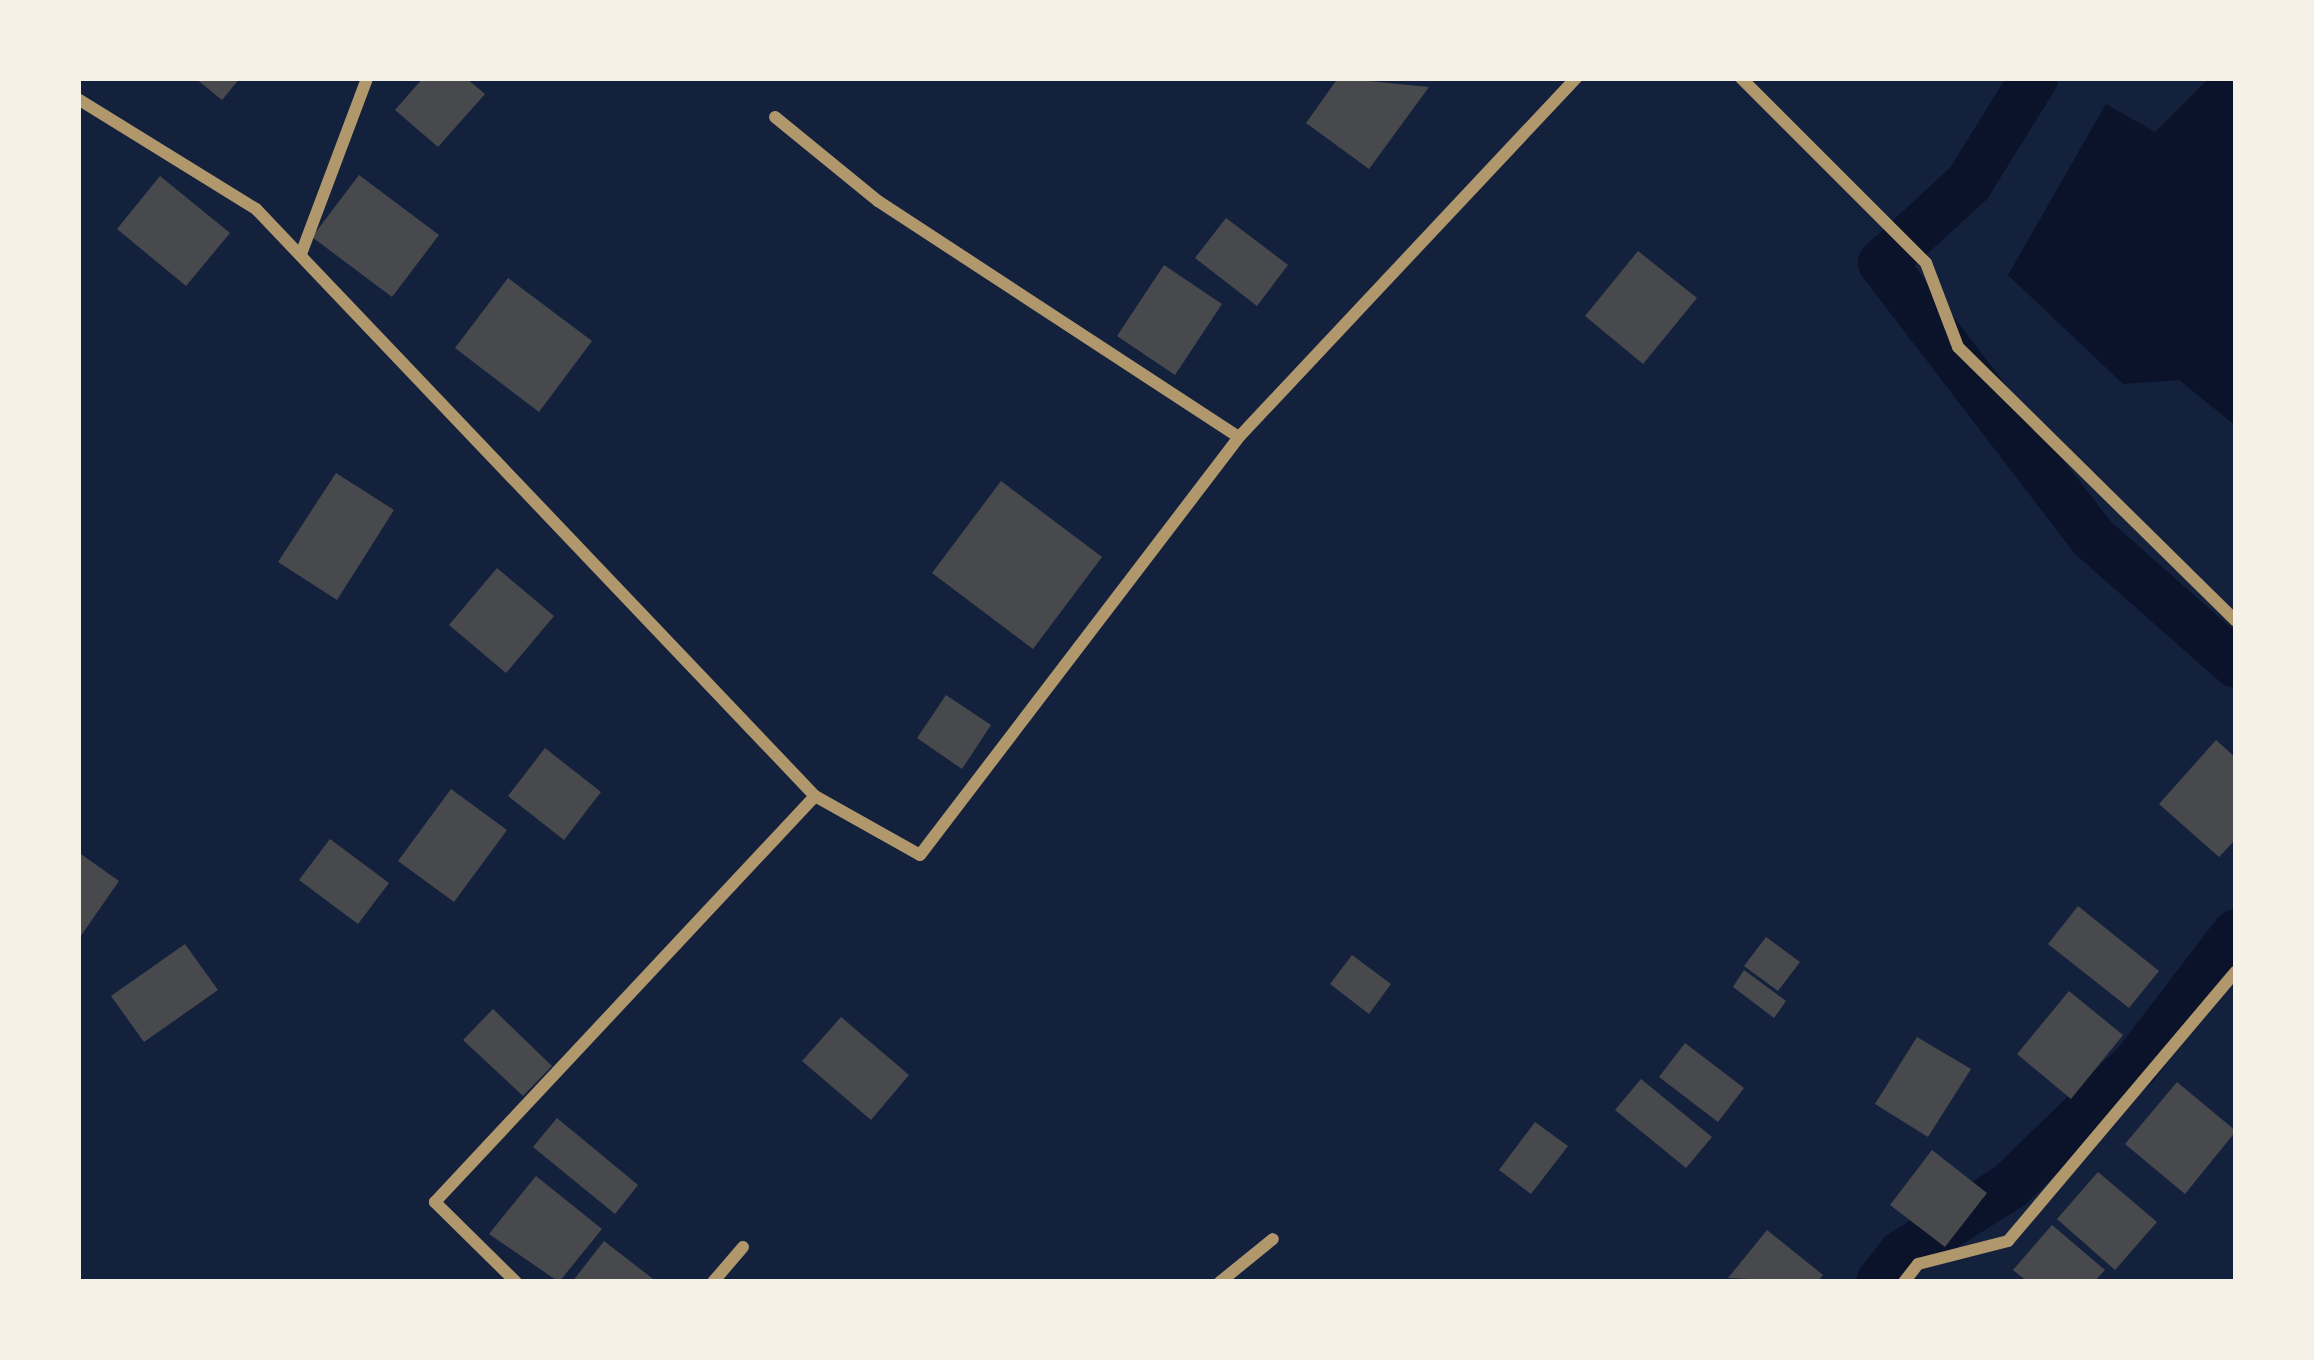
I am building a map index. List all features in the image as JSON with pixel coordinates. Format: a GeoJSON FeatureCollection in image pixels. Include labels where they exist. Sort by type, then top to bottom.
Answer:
{"type":"FeatureCollection","features":[{"type":"Feature","properties":{"kind":"street"},"geometry":{"type":"LineString","coordinates":[[301,254],[368,78]]}},
{"type":"Feature","properties":{"kind":"street"},"geometry":{"type":"LineString","coordinates":[[78,99],[256,209],[815,796],[920,855],[1239,437],[1576,78]]}},
{"type":"Feature","properties":{"kind":"street"},"geometry":{"type":"LineString","coordinates":[[1741,78],[1915,253],[1958,347],[2236,621]]}},
{"type":"Feature","properties":{"kind":"street"},"geometry":{"type":"LineString","coordinates":[[775,117],[878,201],[1239,437]]}},
{"type":"Feature","properties":{"kind":"street"},"geometry":{"type":"LineString","coordinates":[[516,1282],[435,1202],[815,796]]}},
{"type":"Feature","properties":{"kind":"street"},"geometry":{"type":"LineString","coordinates":[[1904,1282],[1918,1264],[2008,1241],[2236,971]]}},
{"type":"Feature","properties":{"kind":"street"},"geometry":{"type":"LineString","coordinates":[[1220,1282],[1273,1239]]}},
{"type":"Feature","properties":{"kind":"street"},"geometry":{"type":"LineString","coordinates":[[713,1282],[743,1247]]}},
{"type":"Feature","properties":{"kind":"water"},"geometry":{"type":"Polygon","coordinates":[[[2209,78],[2236,78],[2236,426],[2179,380],[2123,384],[2008,275],[2106,104],[2155,132],[2209,78]]]}},
{"type":"Feature","properties":{"kind":"building"},"geometry":{"type":"Polygon","coordinates":[[[195,78],[240,78],[222,100],[195,78]]]}},
{"type":"Feature","properties":{"kind":"building"},"geometry":{"type":"Polygon","coordinates":[[[423,78],[466,78],[485,94],[438,147],[395,110],[423,78]]]}},
{"type":"Feature","properties":{"kind":"building"},"geometry":{"type":"Polygon","coordinates":[[[1338,78],[1429,87],[1369,169],[1306,123],[1338,78]]]}},
{"type":"Feature","properties":{"kind":"building"},"geometry":{"type":"Polygon","coordinates":[[[359,175],[439,235],[392,297],[312,237],[359,175]]]}},
{"type":"Feature","properties":{"kind":"building"},"geometry":{"type":"Polygon","coordinates":[[[160,176],[230,233],[186,286],[117,229],[160,176]]]}},
{"type":"Feature","properties":{"kind":"building"},"geometry":{"type":"Polygon","coordinates":[[[1226,218],[1288,265],[1257,306],[1195,258],[1226,218]]]}},
{"type":"Feature","properties":{"kind":"building"},"geometry":{"type":"Polygon","coordinates":[[[1638,251],[1697,298],[1643,364],[1585,316],[1638,251]]]}},
{"type":"Feature","properties":{"kind":"building"},"geometry":{"type":"Polygon","coordinates":[[[1164,265],[1222,304],[1175,375],[1117,336],[1164,265]]]}},
{"type":"Feature","properties":{"kind":"building"},"geometry":{"type":"Polygon","coordinates":[[[508,278],[592,341],[539,412],[455,348],[508,278]]]}},
{"type":"Feature","properties":{"kind":"building"},"geometry":{"type":"Polygon","coordinates":[[[336,473],[394,510],[337,600],[278,562],[336,473]]]}},
{"type":"Feature","properties":{"kind":"building"},"geometry":{"type":"Polygon","coordinates":[[[1001,481],[1102,557],[1033,649],[932,573],[1001,481]]]}},
{"type":"Feature","properties":{"kind":"building"},"geometry":{"type":"Polygon","coordinates":[[[497,568],[554,616],[506,673],[449,625],[497,568]]]}},
{"type":"Feature","properties":{"kind":"building"},"geometry":{"type":"Polygon","coordinates":[[[946,695],[991,725],[962,769],[917,738],[946,695]]]}},
{"type":"Feature","properties":{"kind":"building"},"geometry":{"type":"Polygon","coordinates":[[[2216,740],[2236,758],[2236,839],[2219,857],[2159,804],[2216,740]]]}},
{"type":"Feature","properties":{"kind":"building"},"geometry":{"type":"Polygon","coordinates":[[[545,748],[601,792],[564,840],[508,796],[545,748]]]}},
{"type":"Feature","properties":{"kind":"building"},"geometry":{"type":"Polygon","coordinates":[[[451,789],[507,830],[454,902],[398,861],[451,789]]]}},
{"type":"Feature","properties":{"kind":"building"},"geometry":{"type":"Polygon","coordinates":[[[330,839],[389,883],[358,924],[299,880],[330,839]]]}},
{"type":"Feature","properties":{"kind":"building"},"geometry":{"type":"Polygon","coordinates":[[[78,852],[119,881],[78,940],[78,852]]]}},
{"type":"Feature","properties":{"kind":"building"},"geometry":{"type":"Polygon","coordinates":[[[2078,906],[2159,971],[2129,1008],[2048,944],[2078,906]]]}},
{"type":"Feature","properties":{"kind":"building"},"geometry":{"type":"Polygon","coordinates":[[[1766,937],[1800,962],[1778,991],[1744,966],[1766,937]]]}},
{"type":"Feature","properties":{"kind":"building"},"geometry":{"type":"Polygon","coordinates":[[[185,944],[218,990],[144,1042],[111,996],[185,944]]]}},
{"type":"Feature","properties":{"kind":"building"},"geometry":{"type":"Polygon","coordinates":[[[1352,955],[1391,984],[1369,1014],[1330,984],[1352,955]]]}},
{"type":"Feature","properties":{"kind":"building"},"geometry":{"type":"Polygon","coordinates":[[[1744,970],[1786,1001],[1774,1018],[1733,987],[1744,970]]]}},
{"type":"Feature","properties":{"kind":"building"},"geometry":{"type":"Polygon","coordinates":[[[2069,991],[2123,1035],[2071,1099],[2017,1054],[2069,991]]]}},
{"type":"Feature","properties":{"kind":"building"},"geometry":{"type":"Polygon","coordinates":[[[493,1009],[552,1066],[523,1096],[463,1040],[493,1009]]]}},
{"type":"Feature","properties":{"kind":"building"},"geometry":{"type":"Polygon","coordinates":[[[841,1017],[909,1075],[871,1120],[802,1061],[841,1017]]]}},
{"type":"Feature","properties":{"kind":"building"},"geometry":{"type":"Polygon","coordinates":[[[1917,1037],[1971,1069],[1928,1137],[1875,1104],[1917,1037]]]}},
{"type":"Feature","properties":{"kind":"building"},"geometry":{"type":"Polygon","coordinates":[[[1685,1043],[1744,1088],[1718,1122],[1659,1077],[1685,1043]]]}},
{"type":"Feature","properties":{"kind":"building"},"geometry":{"type":"Polygon","coordinates":[[[1641,1079],[1712,1137],[1686,1168],[1615,1110],[1641,1079]]]}},
{"type":"Feature","properties":{"kind":"building"},"geometry":{"type":"Polygon","coordinates":[[[2177,1082],[2236,1131],[2185,1194],[2125,1144],[2177,1082]]]}},
{"type":"Feature","properties":{"kind":"building"},"geometry":{"type":"Polygon","coordinates":[[[557,1118],[638,1185],[615,1214],[533,1147],[557,1118]]]}},
{"type":"Feature","properties":{"kind":"building"},"geometry":{"type":"Polygon","coordinates":[[[1535,1122],[1568,1146],[1531,1194],[1499,1170],[1535,1122]]]}},
{"type":"Feature","properties":{"kind":"building"},"geometry":{"type":"Polygon","coordinates":[[[1932,1150],[1987,1193],[1945,1247],[1890,1205],[1932,1150]]]}},
{"type":"Feature","properties":{"kind":"building"},"geometry":{"type":"Polygon","coordinates":[[[2098,1172],[2157,1222],[2115,1270],[2057,1219],[2098,1172]]]}},
{"type":"Feature","properties":{"kind":"building"},"geometry":{"type":"Polygon","coordinates":[[[536,1176],[602,1229],[559,1282],[489,1234],[536,1176]]]}},
{"type":"Feature","properties":{"kind":"building"},"geometry":{"type":"Polygon","coordinates":[[[2052,1225],[2105,1270],[2094,1282],[2028,1282],[2013,1270],[2052,1225]]]}},
{"type":"Feature","properties":{"kind":"building"},"geometry":{"type":"Polygon","coordinates":[[[1767,1230],[1823,1275],[1817,1282],[1728,1278],[1767,1230]]]}},
{"type":"Feature","properties":{"kind":"building"},"geometry":{"type":"Polygon","coordinates":[[[604,1241],[657,1282],[572,1282],[604,1241]]]}},
{"type":"Feature","properties":{"kind":"waterway"},"geometry":{"type":"LineString","coordinates":[[2034,78],[1969,183],[1882,263],[2092,537],[2236,664]]}},
{"type":"Feature","properties":{"kind":"waterway"},"geometry":{"type":"LineString","coordinates":[[1880,1282],[1902,1254],[2010,1186],[2136,1064],[2236,933]]}}]}
